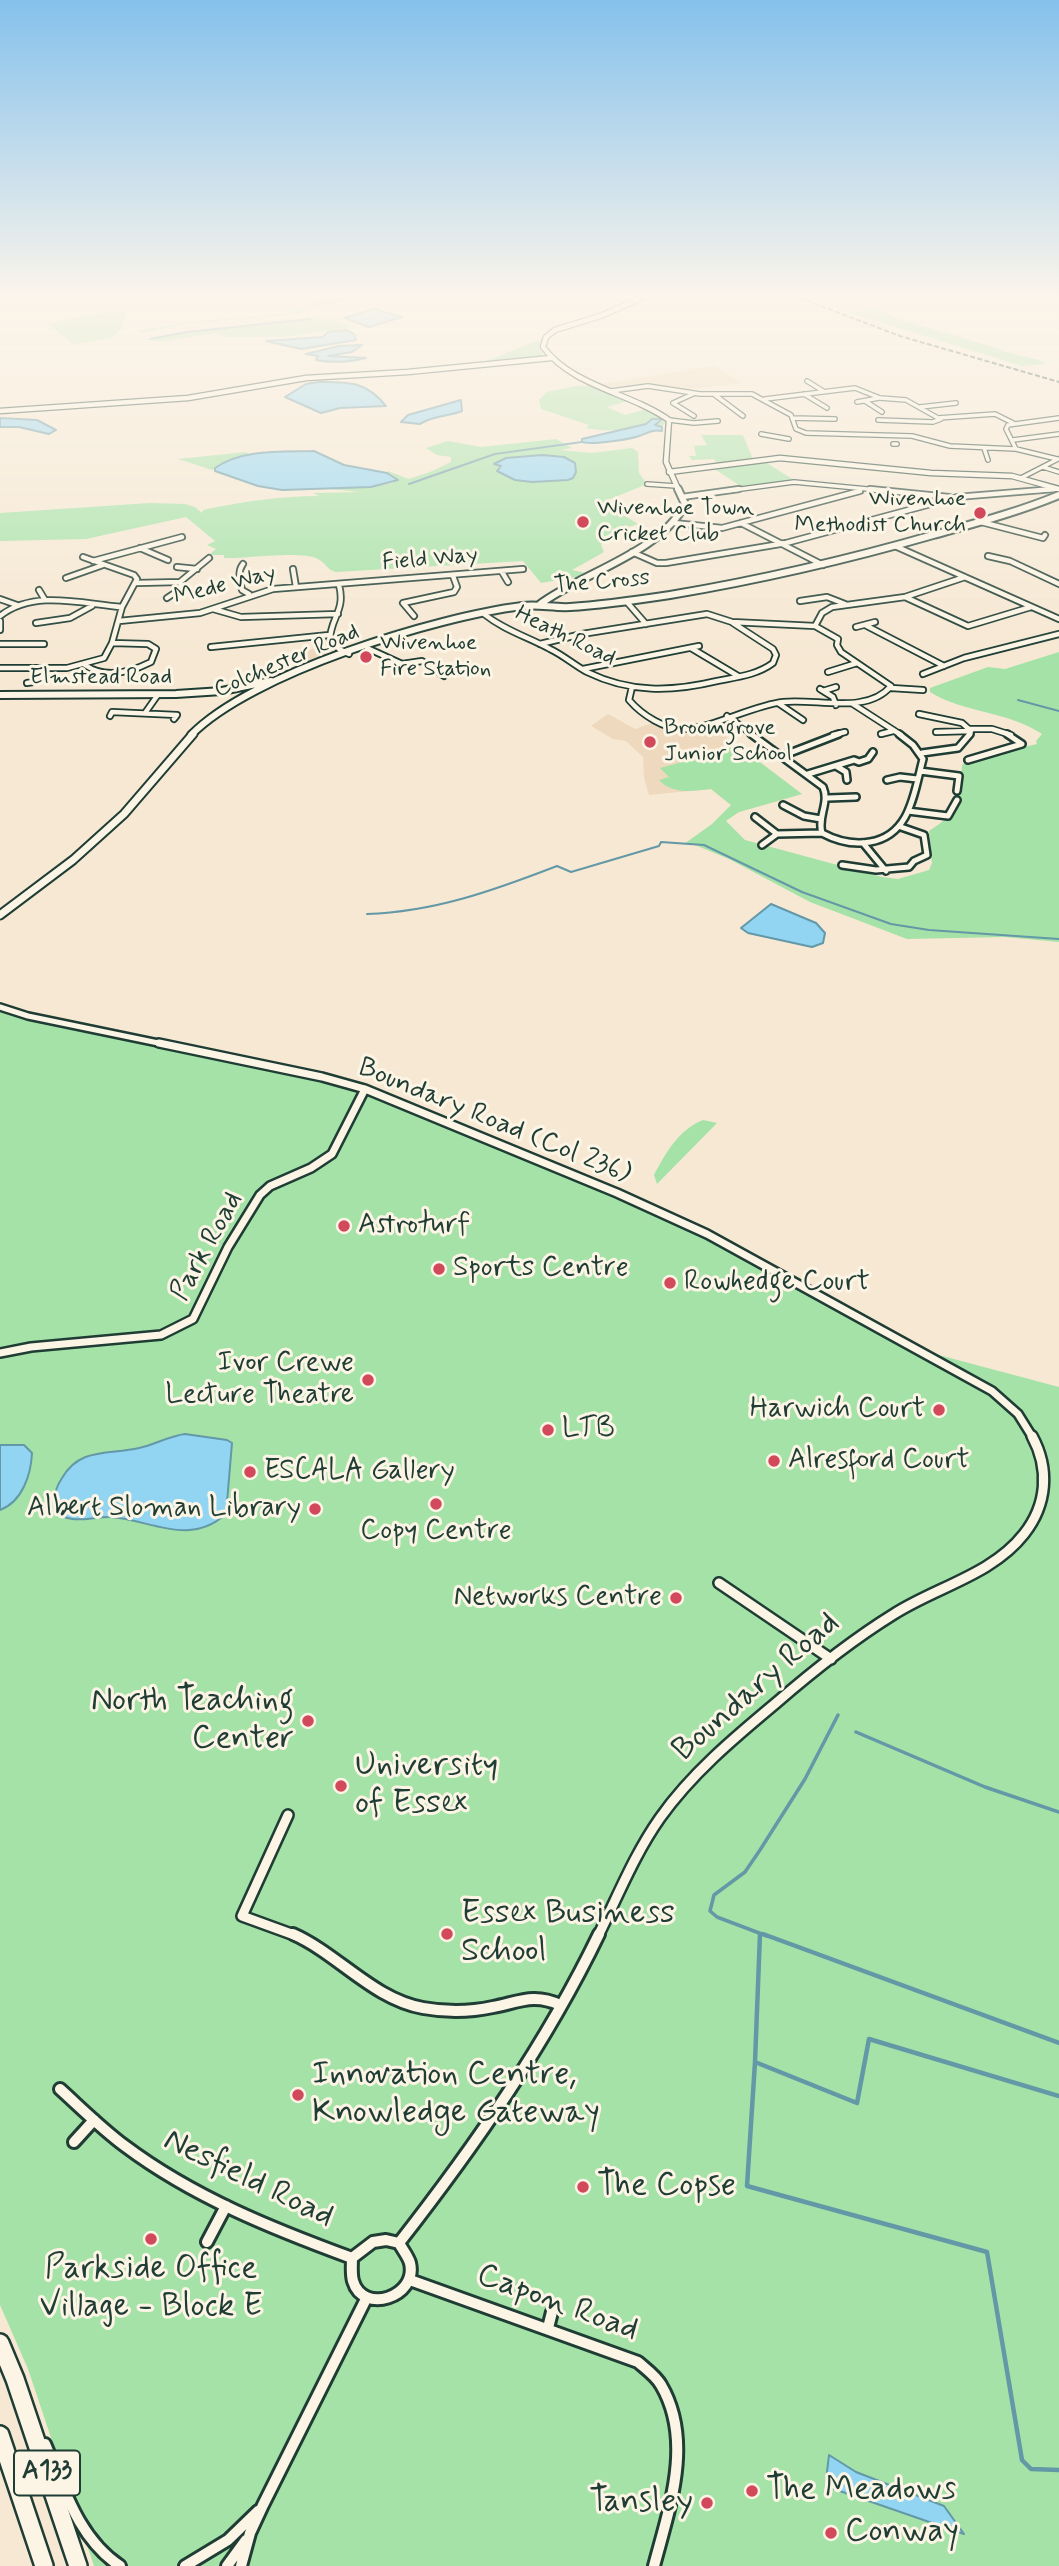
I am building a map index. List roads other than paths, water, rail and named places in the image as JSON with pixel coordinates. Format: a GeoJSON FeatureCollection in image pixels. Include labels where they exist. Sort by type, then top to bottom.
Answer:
{"type":"FeatureCollection","features":[{"type":"Feature","properties":{"kind":"main road","name":"A133"},"geometry":{"type":"LineString","coordinates":[[0,2343],[15,2379],[78,2566]]}},
{"type":"Feature","properties":{"kind":"main road","name":"A133"},"geometry":{"type":"LineString","coordinates":[[0,2434],[44,2566]]}},
{"type":"Feature","properties":{"kind":"street"},"geometry":{"type":"LineString","coordinates":[[664,418],[710,423],[718,421]]}},
{"type":"Feature","properties":{"kind":"street"},"geometry":{"type":"LineString","coordinates":[[835,419],[792,418],[793,426],[810,434],[917,437],[950,446],[1016,449],[1058,459]]}},
{"type":"Feature","properties":{"kind":"street"},"geometry":{"type":"LineString","coordinates":[[878,420],[933,422],[944,418]]}},
{"type":"Feature","properties":{"kind":"street"},"geometry":{"type":"LineString","coordinates":[[1002,418],[1013,424]]}},
{"type":"Feature","properties":{"kind":"street"},"geometry":{"type":"LineString","coordinates":[[1016,449],[1015,440],[1006,427],[1059,418]]}},
{"type":"Feature","properties":{"kind":"street"},"geometry":{"type":"LineString","coordinates":[[539,605],[632,552],[674,523],[684,511],[682,497],[669,472],[666,453],[669,420]]}},
{"type":"Feature","properties":{"kind":"street"},"geometry":{"type":"LineString","coordinates":[[782,437],[799,431]]}},
{"type":"Feature","properties":{"kind":"street"},"geometry":{"type":"LineString","coordinates":[[764,434],[789,439]]}},
{"type":"Feature","properties":{"kind":"street"},"geometry":{"type":"LineString","coordinates":[[1015,440],[1059,434]]}},
{"type":"Feature","properties":{"kind":"street"},"geometry":{"type":"LineString","coordinates":[[889,435],[894,444]]}},
{"type":"Feature","properties":{"kind":"street"},"geometry":{"type":"LineString","coordinates":[[1015,440],[1033,449],[1031,451]]}},
{"type":"Feature","properties":{"kind":"street"},"geometry":{"type":"LineString","coordinates":[[984,448],[988,460]]}},
{"type":"Feature","properties":{"kind":"street"},"geometry":{"type":"LineString","coordinates":[[669,472],[774,457],[931,473],[1021,478],[1059,489]]}},
{"type":"Feature","properties":{"kind":"street"},"geometry":{"type":"LineString","coordinates":[[1021,478],[1058,459]]}},
{"type":"Feature","properties":{"kind":"street"},"geometry":{"type":"LineString","coordinates":[[1042,467],[1059,472]]}},
{"type":"Feature","properties":{"kind":"street"},"geometry":{"type":"LineString","coordinates":[[682,497],[793,482],[957,497],[1059,489]]}},
{"type":"Feature","properties":{"kind":"street"},"geometry":{"type":"LineString","coordinates":[[649,486],[676,486]]}},
{"type":"Feature","properties":{"kind":"street"},"geometry":{"type":"LineString","coordinates":[[674,523],[715,528],[864,489]]}},
{"type":"Feature","properties":{"kind":"street","name":"The Cross"},"geometry":{"type":"LineString","coordinates":[[539,605],[583,606],[626,601],[823,565],[981,522],[1059,495]]}},
{"type":"Feature","properties":{"kind":"street"},"geometry":{"type":"LineString","coordinates":[[937,496],[944,501]]}},
{"type":"Feature","properties":{"kind":"street"},"geometry":{"type":"LineString","coordinates":[[632,552],[662,564],[782,544],[957,497]]}},
{"type":"Feature","properties":{"kind":"street"},"geometry":{"type":"LineString","coordinates":[[981,522],[1028,537],[1044,537]]}},
{"type":"Feature","properties":{"kind":"street"},"geometry":{"type":"LineString","coordinates":[[741,523],[823,565]]}},
{"type":"Feature","properties":{"kind":"street"},"geometry":{"type":"LineString","coordinates":[[93,561],[159,541],[182,537]]}},
{"type":"Feature","properties":{"kind":"street"},"geometry":{"type":"LineString","coordinates":[[895,546],[1059,619]]}},
{"type":"Feature","properties":{"kind":"street"},"geometry":{"type":"LineString","coordinates":[[140,548],[158,558],[168,560]]}},
{"type":"Feature","properties":{"kind":"street"},"geometry":{"type":"LineString","coordinates":[[988,556],[1010,561],[1059,584]]}},
{"type":"Feature","properties":{"kind":"street"},"geometry":{"type":"LineString","coordinates":[[0,664],[41,669],[85,665],[104,658],[112,643],[122,607],[138,579],[134,575],[83,557]]}},
{"type":"Feature","properties":{"kind":"street"},"geometry":{"type":"LineString","coordinates":[[136,583],[180,582],[209,558]]}},
{"type":"Feature","properties":{"kind":"street"},"geometry":{"type":"LineString","coordinates":[[243,564],[239,574],[241,586],[242,590],[249,594]]}},
{"type":"Feature","properties":{"kind":"street"},"geometry":{"type":"LineString","coordinates":[[66,578],[103,565]]}},
{"type":"Feature","properties":{"kind":"street"},"geometry":{"type":"LineString","coordinates":[[177,567],[197,569]]}},
{"type":"Feature","properties":{"kind":"street"},"geometry":{"type":"LineString","coordinates":[[293,569],[296,587]]}},
{"type":"Feature","properties":{"kind":"street","name":"Field Way"},"geometry":{"type":"LineString","coordinates":[[339,585],[523,569]]}},
{"type":"Feature","properties":{"kind":"street"},"geometry":{"type":"LineString","coordinates":[[502,572],[508,582]]}},
{"type":"Feature","properties":{"kind":"street"},"geometry":{"type":"LineString","coordinates":[[58,574],[72,580]]}},
{"type":"Feature","properties":{"kind":"street"},"geometry":{"type":"LineString","coordinates":[[414,616],[403,603],[454,592],[457,587],[453,576]]}},
{"type":"Feature","properties":{"kind":"street"},"geometry":{"type":"LineString","coordinates":[[1048,579],[1059,576]]}},
{"type":"Feature","properties":{"kind":"street"},"geometry":{"type":"LineString","coordinates":[[815,626],[826,610],[845,604],[905,597],[965,577]]}},
{"type":"Feature","properties":{"kind":"street"},"geometry":{"type":"LineString","coordinates":[[167,598],[182,588],[180,582]]}},
{"type":"Feature","properties":{"kind":"street"},"geometry":{"type":"LineString","coordinates":[[339,585],[343,605],[329,635],[335,647],[349,654]]}},
{"type":"Feature","properties":{"kind":"street","name":"Mede Way"},"geometry":{"type":"LineString","coordinates":[[119,621],[165,618],[213,609],[249,594],[296,587],[339,585]]}},
{"type":"Feature","properties":{"kind":"street"},"geometry":{"type":"LineString","coordinates":[[39,590],[45,600]]}},
{"type":"Feature","properties":{"kind":"street"},"geometry":{"type":"LineString","coordinates":[[802,599],[827,597],[845,604]]}},
{"type":"Feature","properties":{"kind":"street"},"geometry":{"type":"LineString","coordinates":[[905,597],[968,626],[1031,607]]}},
{"type":"Feature","properties":{"kind":"street"},"geometry":{"type":"LineString","coordinates":[[0,599],[17,605],[45,600],[122,607]]}},
{"type":"Feature","properties":{"kind":"street"},"geometry":{"type":"LineString","coordinates":[[626,601],[646,624]]}},
{"type":"Feature","properties":{"kind":"street"},"geometry":{"type":"LineString","coordinates":[[0,624],[17,605]]}},
{"type":"Feature","properties":{"kind":"street","name":"Colchester Road"},"geometry":{"type":"LineString","coordinates":[[0,915],[65,868],[112,825],[154,782],[201,722],[229,705],[349,654],[428,628],[484,614],[539,605]]}},
{"type":"Feature","properties":{"kind":"street"},"geometry":{"type":"LineString","coordinates":[[36,623],[73,617],[92,606]]}},
{"type":"Feature","properties":{"kind":"street"},"geometry":{"type":"LineString","coordinates":[[213,609],[236,617],[338,614]]}},
{"type":"Feature","properties":{"kind":"street","name":"Heath Road"},"geometry":{"type":"LineString","coordinates":[[484,614],[582,669],[652,692],[675,691],[770,666],[776,655],[770,647],[732,622]]}},
{"type":"Feature","properties":{"kind":"street"},"geometry":{"type":"LineString","coordinates":[[540,645],[707,614],[732,622],[815,626],[838,639],[839,650],[888,682],[891,688]]}},
{"type":"Feature","properties":{"kind":"street"},"geometry":{"type":"LineString","coordinates":[[856,627],[875,622]]}},
{"type":"Feature","properties":{"kind":"street"},"geometry":{"type":"LineString","coordinates":[[865,625],[944,666]]}},
{"type":"Feature","properties":{"kind":"street"},"geometry":{"type":"LineString","coordinates":[[923,674],[964,658],[1059,634]]}},
{"type":"Feature","properties":{"kind":"street"},"geometry":{"type":"LineString","coordinates":[[215,645],[329,635]]}},
{"type":"Feature","properties":{"kind":"street"},"geometry":{"type":"LineString","coordinates":[[85,665],[97,673],[138,668],[151,662],[156,649],[148,644],[112,643]]}},
{"type":"Feature","properties":{"kind":"street"},"geometry":{"type":"LineString","coordinates":[[0,644],[44,644]]}},
{"type":"Feature","properties":{"kind":"street"},"geometry":{"type":"LineString","coordinates":[[582,669],[699,646]]}},
{"type":"Feature","properties":{"kind":"street"},"geometry":{"type":"LineString","coordinates":[[366,648],[402,664],[422,661],[444,676]]}},
{"type":"Feature","properties":{"kind":"street"},"geometry":{"type":"LineString","coordinates":[[691,648],[738,676]]}},
{"type":"Feature","properties":{"kind":"street"},"geometry":{"type":"LineString","coordinates":[[828,672],[857,663]]}},
{"type":"Feature","properties":{"kind":"street"},"geometry":{"type":"LineString","coordinates":[[27,682],[33,682],[41,669]]}},
{"type":"Feature","properties":{"kind":"street","name":"Elmstead Road"},"geometry":{"type":"LineString","coordinates":[[0,695],[210,694],[278,679],[285,680]]}},
{"type":"Feature","properties":{"kind":"street"},"geometry":{"type":"LineString","coordinates":[[632,687],[628,696],[632,704],[666,727],[690,729],[778,703],[795,701],[853,704],[891,688],[923,690]]}},
{"type":"Feature","properties":{"kind":"street"},"geometry":{"type":"LineString","coordinates":[[836,687],[822,690],[833,697],[836,705]]}},
{"type":"Feature","properties":{"kind":"street"},"geometry":{"type":"LineString","coordinates":[[145,713],[157,696]]}},
{"type":"Feature","properties":{"kind":"street"},"geometry":{"type":"LineString","coordinates":[[778,703],[803,720]]}},
{"type":"Feature","properties":{"kind":"street"},"geometry":{"type":"LineString","coordinates":[[853,704],[922,753],[959,748],[968,740],[970,730]]}},
{"type":"Feature","properties":{"kind":"street"},"geometry":{"type":"LineString","coordinates":[[112,712],[177,715]]}},
{"type":"Feature","properties":{"kind":"street"},"geometry":{"type":"LineString","coordinates":[[919,714],[955,720],[970,730]]}},
{"type":"Feature","properties":{"kind":"street"},"geometry":{"type":"LineString","coordinates":[[727,716],[823,787],[828,798],[819,828],[821,833]]}},
{"type":"Feature","properties":{"kind":"street"},"geometry":{"type":"LineString","coordinates":[[936,732],[997,729],[1009,733],[1022,744],[968,760]]}},
{"type":"Feature","properties":{"kind":"street"},"geometry":{"type":"LineString","coordinates":[[881,734],[893,731]]}},
{"type":"Feature","properties":{"kind":"street"},"geometry":{"type":"LineString","coordinates":[[782,755],[822,742],[823,738],[831,734],[845,732]]}},
{"type":"Feature","properties":{"kind":"street"},"geometry":{"type":"LineString","coordinates":[[808,774],[854,760],[868,760],[873,752]]}},
{"type":"Feature","properties":{"kind":"street"},"geometry":{"type":"LineString","coordinates":[[901,827],[920,771],[922,753]]}},
{"type":"Feature","properties":{"kind":"street"},"geometry":{"type":"LineString","coordinates":[[836,766],[846,772],[847,780]]}},
{"type":"Feature","properties":{"kind":"street"},"geometry":{"type":"LineString","coordinates":[[920,771],[959,776],[957,790]]}},
{"type":"Feature","properties":{"kind":"street"},"geometry":{"type":"LineString","coordinates":[[887,780],[900,777],[917,779]]}},
{"type":"Feature","properties":{"kind":"street"},"geometry":{"type":"LineString","coordinates":[[828,798],[856,797]]}},
{"type":"Feature","properties":{"kind":"street"},"geometry":{"type":"LineString","coordinates":[[908,811],[948,816],[957,800]]}},
{"type":"Feature","properties":{"kind":"street"},"geometry":{"type":"LineString","coordinates":[[783,805],[804,816],[821,819]]}},
{"type":"Feature","properties":{"kind":"street"},"geometry":{"type":"LineString","coordinates":[[756,817],[777,834]]}},
{"type":"Feature","properties":{"kind":"street"},"geometry":{"type":"LineString","coordinates":[[762,845],[777,834],[821,833],[840,842],[863,843],[901,827],[924,835],[928,854],[909,867],[875,872],[842,865]]}},
{"type":"Feature","properties":{"kind":"street"},"geometry":{"type":"LineString","coordinates":[[863,843],[886,871]]}},
{"type":"Feature","properties":{"kind":"street","name":"Boundary Road (Col 236)"},"geometry":{"type":"LineString","coordinates":[[0,1007],[28,1016],[322,1077],[365,1089],[686,1224],[942,1361]]}},
{"type":"Feature","properties":{"kind":"street","name":"Park Road"},"geometry":{"type":"LineString","coordinates":[[0,1353],[31,1346],[161,1335],[193,1319],[228,1247],[260,1195],[270,1186],[311,1168],[332,1154],[365,1089]]}},
{"type":"Feature","properties":{"kind":"street","name":"Boundary Road"},"geometry":{"type":"LineString","coordinates":[[399,2243],[493,2115],[600,1936],[638,1856],[661,1817],[709,1760],[831,1659],[898,1610],[1007,1554],[1029,1528],[1044,1500],[1046,1482],[1041,1453],[1021,1418],[992,1391],[942,1361]]}},
{"type":"Feature","properties":{"kind":"street"},"geometry":{"type":"LineString","coordinates":[[719,1583],[831,1659]]}},
{"type":"Feature","properties":{"kind":"street"},"geometry":{"type":"LineString","coordinates":[[288,1815],[242,1916],[290,1931],[367,1980],[416,2006],[450,2010],[486,2009],[528,1996],[544,1996],[560,2005]]}},
{"type":"Feature","properties":{"kind":"street","name":"Nesfield Road"},"geometry":{"type":"LineString","coordinates":[[60,2089],[144,2159],[226,2206],[352,2258]]}},
{"type":"Feature","properties":{"kind":"street"},"geometry":{"type":"LineString","coordinates":[[74,2142],[94,2120]]}},
{"type":"Feature","properties":{"kind":"street"},"geometry":{"type":"LineString","coordinates":[[207,2242],[226,2206]]}},
{"type":"Feature","properties":{"kind":"street"},"geometry":{"type":"LineString","coordinates":[[373,2242],[399,2243],[411,2260],[410,2280],[396,2297],[382,2302],[366,2299],[352,2282],[352,2258],[373,2242]]}},
{"type":"Feature","properties":{"kind":"street","name":"Capon Road"},"geometry":{"type":"LineString","coordinates":[[410,2280],[638,2362],[661,2385],[675,2426],[678,2468],[654,2566]]}},
{"type":"Feature","properties":{"kind":"street"},"geometry":{"type":"LineString","coordinates":[[228,2566],[250,2533],[366,2299]]}},
{"type":"Feature","properties":{"kind":"street"},"geometry":{"type":"LineString","coordinates":[[548,2328],[552,2312]]}},
{"type":"Feature","properties":{"kind":"street"},"geometry":{"type":"LineString","coordinates":[[15,2379],[85,2531],[104,2555],[120,2566]]}},
{"type":"Feature","properties":{"kind":"street"},"geometry":{"type":"LineString","coordinates":[[185,2566],[228,2540],[263,2505]]}},
{"type":"Feature","properties":{"kind":"street"},"geometry":{"type":"LineString","coordinates":[[241,2566],[250,2533]]}},
{"type":"Feature","properties":{"kind":"water"},"geometry":{"type":"Polygon","coordinates":[[[0,418],[37,420],[56,430],[49,434],[19,427],[0,427],[0,418]]]}},
{"type":"Feature","properties":{"kind":"water"},"geometry":{"type":"Polygon","coordinates":[[[405,418],[435,418],[420,424],[401,422],[405,418]]]}},
{"type":"Feature","properties":{"kind":"water"},"geometry":{"type":"Polygon","coordinates":[[[652,419],[662,419],[655,425],[662,427],[662,431],[652,431],[616,441],[582,442],[582,439],[646,424],[652,419]]]}},
{"type":"Feature","properties":{"kind":"water"},"geometry":{"type":"Polygon","coordinates":[[[314,451],[344,465],[387,473],[398,480],[371,487],[282,490],[258,486],[215,471],[215,468],[237,457],[314,451]]]}},
{"type":"Feature","properties":{"kind":"water"},"geometry":{"type":"Polygon","coordinates":[[[542,455],[564,457],[575,463],[576,472],[573,478],[532,482],[515,480],[497,471],[501,466],[494,464],[506,458],[542,455]]]}},
{"type":"Feature","properties":{"kind":"water"},"geometry":{"type":"Polygon","coordinates":[[[771,904],[816,923],[825,933],[823,943],[812,947],[748,933],[741,928],[771,904]]]}},
{"type":"Feature","properties":{"kind":"water"},"geometry":{"type":"Polygon","coordinates":[[[185,1434],[232,1443],[226,1514],[212,1524],[198,1529],[170,1529],[111,1517],[67,1518],[54,1509],[58,1485],[77,1461],[96,1454],[139,1448],[185,1434]]]}},
{"type":"Feature","properties":{"kind":"water"},"geometry":{"type":"Polygon","coordinates":[[[0,1445],[24,1445],[32,1453],[24,1487],[14,1501],[0,1510],[0,1445]]]}},
{"type":"Feature","properties":{"kind":"water"},"geometry":{"type":"Polygon","coordinates":[[[829,2455],[856,2472],[944,2506],[964,2534],[834,2489],[826,2480],[829,2455]]]}},
{"type":"Feature","properties":{"kind":"waterway"},"geometry":{"type":"LineString","coordinates":[[409,484],[495,454],[582,442]]}},
{"type":"Feature","properties":{"kind":"waterway"},"geometry":{"type":"LineString","coordinates":[[1018,700],[1059,711]]}},
{"type":"Feature","properties":{"kind":"waterway"},"geometry":{"type":"LineString","coordinates":[[367,914],[416,909],[464,898],[557,866],[571,872],[659,846],[661,842],[704,845],[802,892],[891,924],[929,930],[1059,939]]}},
{"type":"Feature","properties":{"kind":"waterway"},"geometry":{"type":"LineString","coordinates":[[767,1936],[717,1917],[710,1911],[714,1895],[745,1872],[805,1779],[838,1715]]}},
{"type":"Feature","properties":{"kind":"waterway"},"geometry":{"type":"LineString","coordinates":[[856,1732],[985,1787],[1059,1812]]}},
{"type":"Feature","properties":{"kind":"waterway"},"geometry":{"type":"LineString","coordinates":[[755,2062],[760,1934]]}},
{"type":"Feature","properties":{"kind":"waterway"},"geometry":{"type":"LineString","coordinates":[[763,1934],[1059,2043]]}},
{"type":"Feature","properties":{"kind":"waterway"},"geometry":{"type":"LineString","coordinates":[[755,2062],[857,2103],[869,2039],[1059,2096]]}},
{"type":"Feature","properties":{"kind":"waterway"},"geometry":{"type":"LineString","coordinates":[[755,2062],[747,2186],[987,2252],[1022,2460],[1031,2469],[1059,2470]]}},
{"type":"Feature","properties":{"kind":"place","name":"Wivenhoe Methodist Church"},"geometry":{"type":"Point","coordinates":[980,513]}},
{"type":"Feature","properties":{"kind":"place","name":"Wivenhoe Town Cricket Club"},"geometry":{"type":"Point","coordinates":[583,522]}},
{"type":"Feature","properties":{"kind":"place","name":"Wivenhoe Fire Station"},"geometry":{"type":"Point","coordinates":[366,657]}},
{"type":"Feature","properties":{"kind":"place","name":"Broomgrove Junior School"},"geometry":{"type":"Point","coordinates":[650,742]}},
{"type":"Feature","properties":{"kind":"place","name":"Astroturf"},"geometry":{"type":"Point","coordinates":[344,1226]}},
{"type":"Feature","properties":{"kind":"place","name":"Sports Centre"},"geometry":{"type":"Point","coordinates":[439,1269]}},
{"type":"Feature","properties":{"kind":"place","name":"Rowhedge Court"},"geometry":{"type":"Point","coordinates":[670,1283]}},
{"type":"Feature","properties":{"kind":"place","name":"Ivor Crewe Lecture Theatre"},"geometry":{"type":"Point","coordinates":[368,1380]}},
{"type":"Feature","properties":{"kind":"place","name":"Harwich Court"},"geometry":{"type":"Point","coordinates":[939,1410]}},
{"type":"Feature","properties":{"kind":"place","name":"LTB"},"geometry":{"type":"Point","coordinates":[548,1430]}},
{"type":"Feature","properties":{"kind":"place","name":"Alresford Court"},"geometry":{"type":"Point","coordinates":[774,1461]}},
{"type":"Feature","properties":{"kind":"place","name":"ESCALA Gallery"},"geometry":{"type":"Point","coordinates":[250,1472]}},
{"type":"Feature","properties":{"kind":"place","name":"Copy Centre"},"geometry":{"type":"Point","coordinates":[436,1504]}},
{"type":"Feature","properties":{"kind":"place","name":"Albert Sloman Library"},"geometry":{"type":"Point","coordinates":[315,1509]}},
{"type":"Feature","properties":{"kind":"place","name":"Networks Centre"},"geometry":{"type":"Point","coordinates":[676,1598]}},
{"type":"Feature","properties":{"kind":"place","name":"North Teaching Center"},"geometry":{"type":"Point","coordinates":[308,1721]}},
{"type":"Feature","properties":{"kind":"place","name":"University of Essex"},"geometry":{"type":"Point","coordinates":[341,1786]}},
{"type":"Feature","properties":{"kind":"place","name":"Essex Business School"},"geometry":{"type":"Point","coordinates":[447,1934]}},
{"type":"Feature","properties":{"kind":"place","name":"Innovation Centre, Knowledge Gateway"},"geometry":{"type":"Point","coordinates":[298,2095]}},
{"type":"Feature","properties":{"kind":"place","name":"The Copse"},"geometry":{"type":"Point","coordinates":[583,2187]}},
{"type":"Feature","properties":{"kind":"place","name":"Parkside Office Village - Block E"},"geometry":{"type":"Point","coordinates":[151,2239]}},
{"type":"Feature","properties":{"kind":"place","name":"The Meadows"},"geometry":{"type":"Point","coordinates":[752,2491]}},
{"type":"Feature","properties":{"kind":"place","name":"Tansley"},"geometry":{"type":"Point","coordinates":[707,2503]}},
{"type":"Feature","properties":{"kind":"place","name":"Conway"},"geometry":{"type":"Point","coordinates":[831,2533]}}]}
